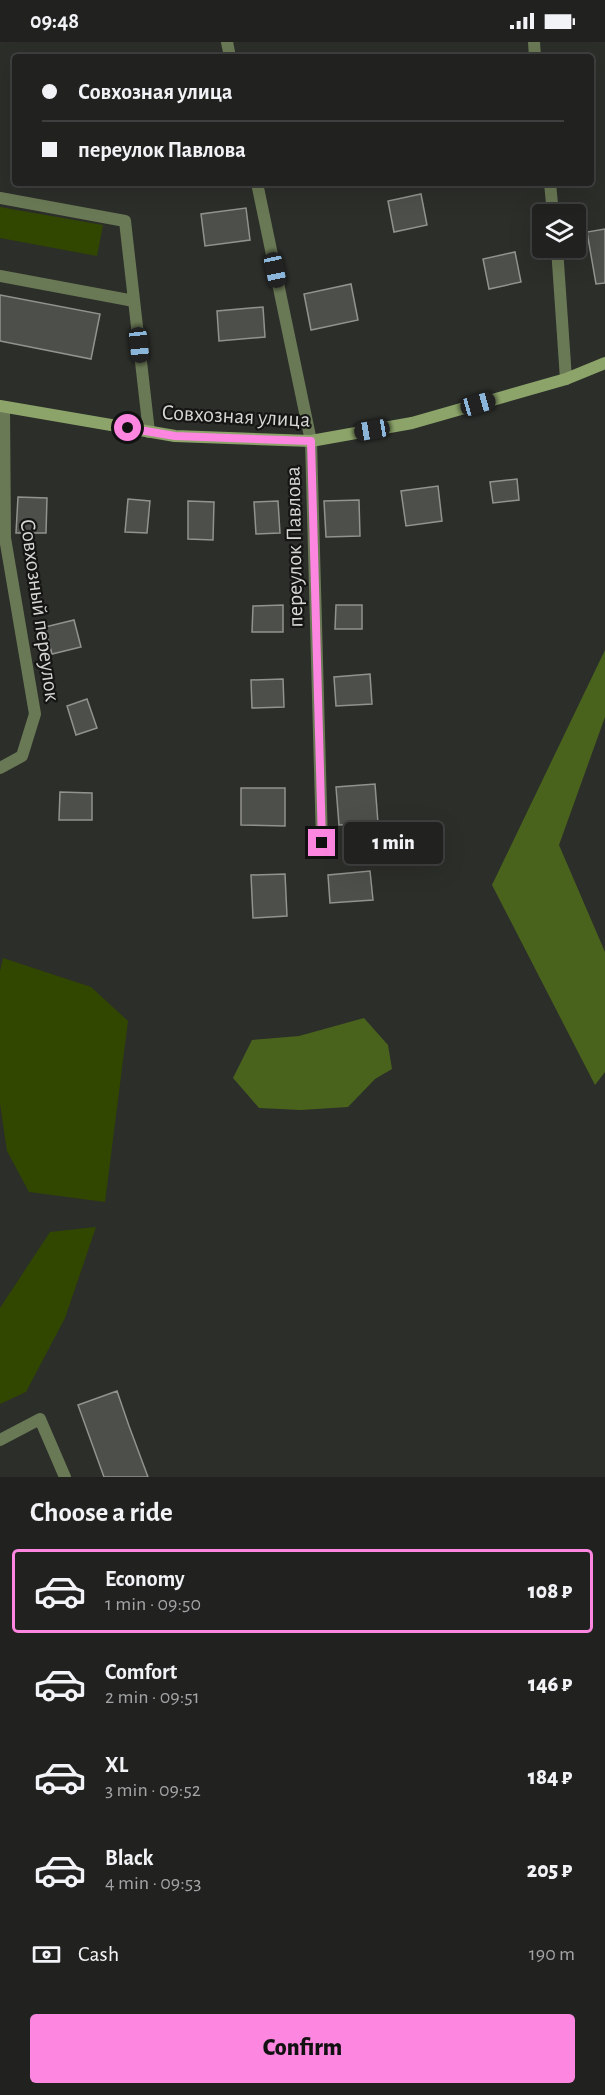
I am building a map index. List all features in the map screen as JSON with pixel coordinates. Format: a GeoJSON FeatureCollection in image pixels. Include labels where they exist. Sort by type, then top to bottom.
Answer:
{"type":"FeatureCollection","features":[{"type":"Feature","properties":{"kind":"street","name":"переулок Павлова"},"geometry":{"type":"LineString","coordinates":[[258,186],[311,441],[322,843]]}},
{"type":"Feature","properties":{"kind":"street"},"geometry":{"type":"LineString","coordinates":[[550,186],[552,204]]}},
{"type":"Feature","properties":{"kind":"street"},"geometry":{"type":"LineString","coordinates":[[0,198],[125,221],[149,432]]}},
{"type":"Feature","properties":{"kind":"street"},"geometry":{"type":"LineString","coordinates":[[558,258],[566,379]]}},
{"type":"Feature","properties":{"kind":"street"},"geometry":{"type":"LineString","coordinates":[[0,276],[134,301]]}},
{"type":"Feature","properties":{"kind":"street","name":"Совхозная улица"},"geometry":{"type":"LineString","coordinates":[[2,407],[175,436],[311,441],[412,423],[566,379],[605,363]]}},
{"type":"Feature","properties":{"kind":"street","name":"Совхозный переулок"},"geometry":{"type":"LineString","coordinates":[[0,768],[22,756],[35,714],[5,538],[2,407]]}},
{"type":"Feature","properties":{"kind":"street"},"geometry":{"type":"LineString","coordinates":[[0,1440],[40,1419],[65,1477]]}},
{"type":"Feature","properties":{"kind":"shaded area"},"geometry":{"type":"Polygon","coordinates":[[[0,207],[103,225],[97,256],[0,238],[0,207]]]}},
{"type":"Feature","properties":{"kind":"shaded area"},"geometry":{"type":"Polygon","coordinates":[[[605,650],[605,717],[559,845],[605,952],[605,1072],[595,1085],[492,885],[605,650]]]}},
{"type":"Feature","properties":{"kind":"shaded area"},"geometry":{"type":"Polygon","coordinates":[[[3,958],[91,987],[128,1021],[105,1202],[29,1192],[7,1151],[0,1104],[0,971],[3,958]]]}},
{"type":"Feature","properties":{"kind":"shaded area"},"geometry":{"type":"Polygon","coordinates":[[[364,1018],[388,1045],[392,1069],[375,1079],[348,1107],[301,1110],[259,1108],[233,1078],[252,1040],[299,1036],[364,1018]]]}},
{"type":"Feature","properties":{"kind":"shaded area"},"geometry":{"type":"Polygon","coordinates":[[[96,1227],[65,1318],[26,1392],[0,1404],[0,1308],[50,1232],[96,1227]]]}},
{"type":"Feature","properties":{"kind":"building"},"geometry":{"type":"Polygon","coordinates":[[[421,194],[427,225],[394,232],[388,201],[421,194]]]}},
{"type":"Feature","properties":{"kind":"building"},"geometry":{"type":"Polygon","coordinates":[[[246,208],[250,240],[205,246],[201,214],[246,208]]]}},
{"type":"Feature","properties":{"kind":"building"},"geometry":{"type":"Polygon","coordinates":[[[605,229],[605,283],[596,284],[587,232],[605,229]]]}},
{"type":"Feature","properties":{"kind":"building"},"geometry":{"type":"Polygon","coordinates":[[[515,252],[521,282],[489,289],[483,259],[515,252]]]}},
{"type":"Feature","properties":{"kind":"building"},"geometry":{"type":"Polygon","coordinates":[[[351,284],[358,320],[311,330],[304,294],[351,284]]]}},
{"type":"Feature","properties":{"kind":"building"},"geometry":{"type":"Polygon","coordinates":[[[0,295],[100,314],[91,359],[0,341],[0,295]]]}},
{"type":"Feature","properties":{"kind":"building"},"geometry":{"type":"Polygon","coordinates":[[[263,307],[265,337],[219,341],[217,311],[263,307]]]}},
{"type":"Feature","properties":{"kind":"building"},"geometry":{"type":"Polygon","coordinates":[[[517,479],[519,500],[493,503],[490,482],[517,479]]]}},
{"type":"Feature","properties":{"kind":"building"},"geometry":{"type":"Polygon","coordinates":[[[438,486],[442,521],[406,526],[401,491],[438,486]]]}},
{"type":"Feature","properties":{"kind":"building"},"geometry":{"type":"Polygon","coordinates":[[[18,497],[47,498],[46,533],[16,533],[18,497]]]}},
{"type":"Feature","properties":{"kind":"building"},"geometry":{"type":"Polygon","coordinates":[[[128,499],[150,501],[147,533],[125,532],[128,499]]]}},
{"type":"Feature","properties":{"kind":"building"},"geometry":{"type":"Polygon","coordinates":[[[359,500],[360,536],[326,537],[324,501],[359,500]]]}},
{"type":"Feature","properties":{"kind":"building"},"geometry":{"type":"Polygon","coordinates":[[[188,501],[214,502],[213,540],[188,539],[188,501]]]}},
{"type":"Feature","properties":{"kind":"building"},"geometry":{"type":"Polygon","coordinates":[[[278,501],[280,533],[256,534],[254,502],[278,501]]]}},
{"type":"Feature","properties":{"kind":"building"},"geometry":{"type":"Polygon","coordinates":[[[283,605],[283,632],[252,632],[253,606],[283,605]]]}},
{"type":"Feature","properties":{"kind":"building"},"geometry":{"type":"Polygon","coordinates":[[[336,605],[362,605],[362,629],[335,629],[336,605]]]}},
{"type":"Feature","properties":{"kind":"building"},"geometry":{"type":"Polygon","coordinates":[[[74,620],[81,647],[52,654],[45,627],[74,620]]]}},
{"type":"Feature","properties":{"kind":"building"},"geometry":{"type":"Polygon","coordinates":[[[370,674],[372,704],[336,706],[334,677],[370,674]]]}},
{"type":"Feature","properties":{"kind":"building"},"geometry":{"type":"Polygon","coordinates":[[[283,679],[284,707],[252,708],[251,680],[283,679]]]}},
{"type":"Feature","properties":{"kind":"building"},"geometry":{"type":"Polygon","coordinates":[[[87,699],[97,728],[76,735],[67,706],[87,699]]]}},
{"type":"Feature","properties":{"kind":"building"},"geometry":{"type":"Polygon","coordinates":[[[375,784],[378,823],[339,825],[336,787],[375,784]]]}},
{"type":"Feature","properties":{"kind":"building"},"geometry":{"type":"Polygon","coordinates":[[[241,788],[285,788],[285,826],[241,825],[241,788]]]}},
{"type":"Feature","properties":{"kind":"building"},"geometry":{"type":"Polygon","coordinates":[[[60,792],[92,793],[92,820],[59,820],[60,792]]]}},
{"type":"Feature","properties":{"kind":"building"},"geometry":{"type":"Polygon","coordinates":[[[370,871],[373,900],[330,903],[328,875],[370,871]]]}},
{"type":"Feature","properties":{"kind":"building"},"geometry":{"type":"Polygon","coordinates":[[[285,874],[287,916],[253,918],[251,875],[285,874]]]}},
{"type":"Feature","properties":{"kind":"building"},"geometry":{"type":"Polygon","coordinates":[[[117,1391],[148,1477],[104,1477],[78,1405],[117,1391]]]}},
{"type":"Feature","properties":{"kind":"route"},"geometry":{"type":"LineString","coordinates":[[128,428],[175,436],[311,441],[322,843]]}}]}
